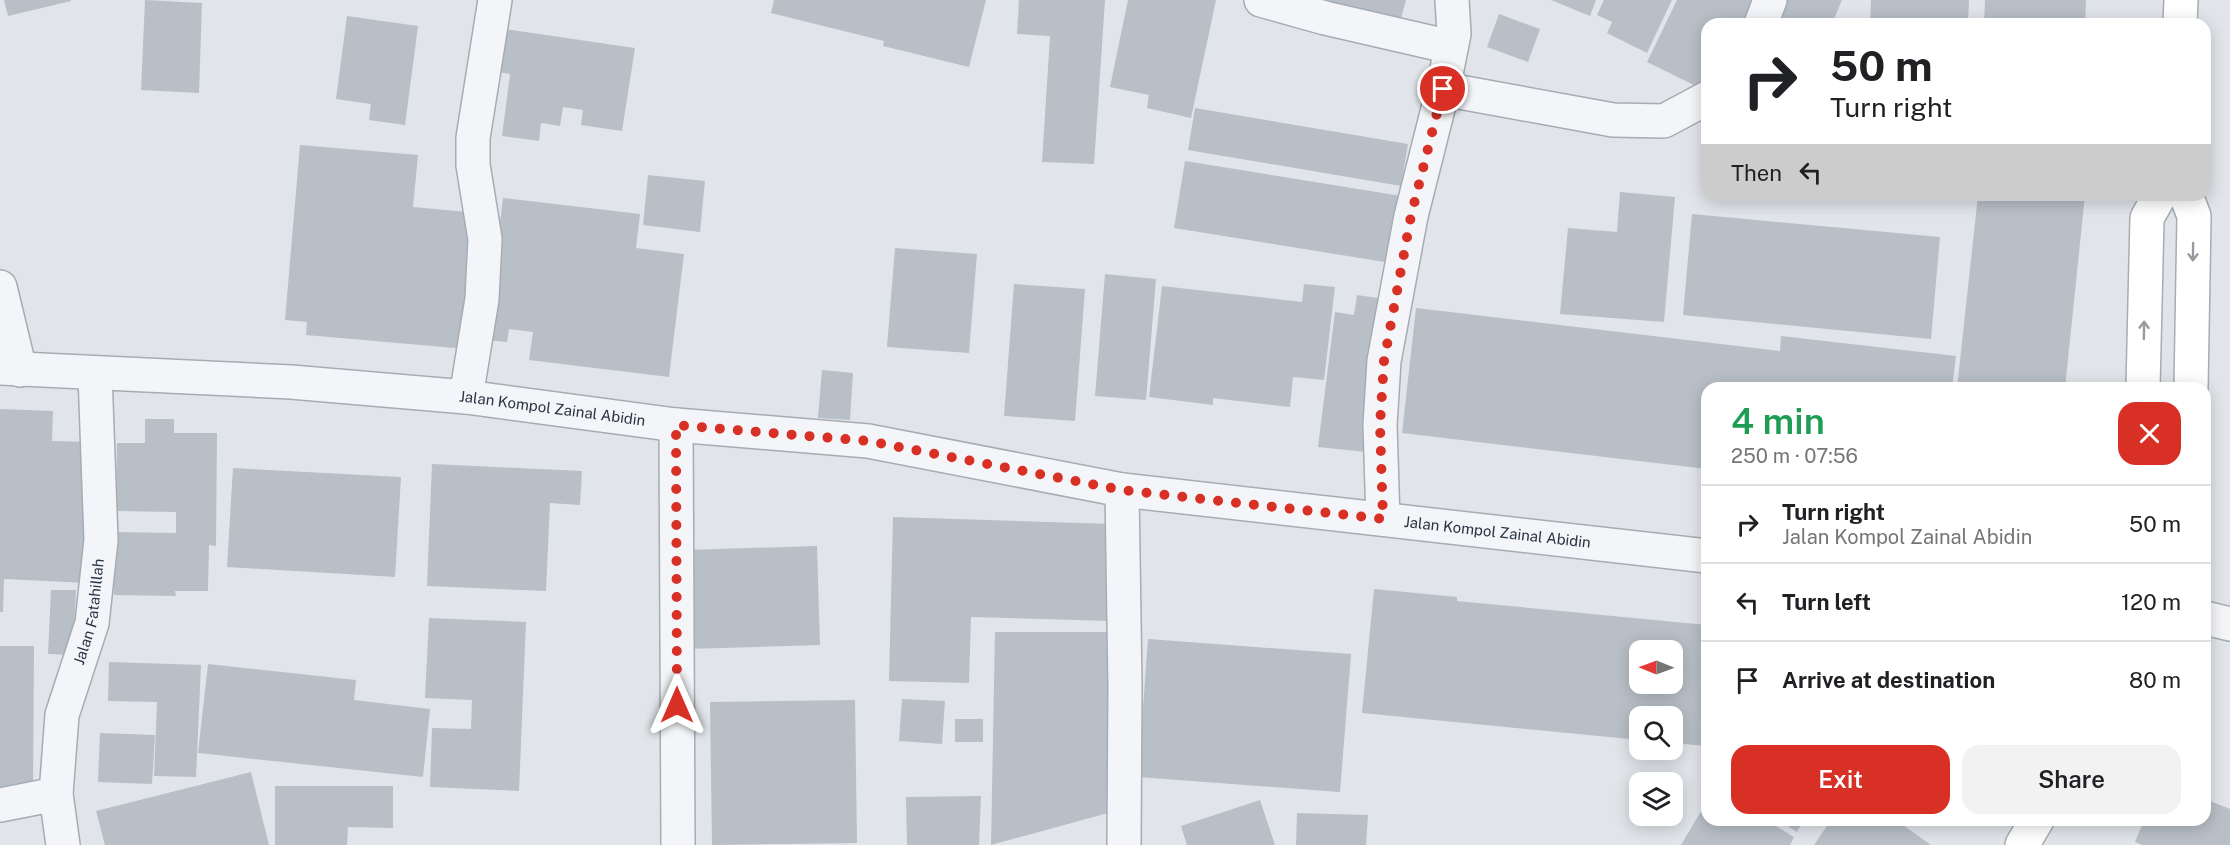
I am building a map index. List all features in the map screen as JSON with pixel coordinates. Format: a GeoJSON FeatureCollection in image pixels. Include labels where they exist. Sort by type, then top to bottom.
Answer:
{"type":"FeatureCollection","features":[{"type":"Feature","properties":{"kind":"main road"},"geometry":{"type":"LineString","coordinates":[[2180,18],[2181,0]]}},
{"type":"Feature","properties":{"kind":"main road"},"geometry":{"type":"LineString","coordinates":[[2143,382],[2147,218],[2157,201]]}},
{"type":"Feature","properties":{"kind":"main road"},"geometry":{"type":"LineString","coordinates":[[2188,201],[2194,216],[2190,382]]}},
{"type":"Feature","properties":{"kind":"main road"},"geometry":{"type":"LineString","coordinates":[[2022,845],[2033,826]]}},
{"type":"Feature","properties":{"kind":"street"},"geometry":{"type":"LineString","coordinates":[[466,397],[482,299],[485,239],[473,165],[473,138],[495,0],[484,0]]}},
{"type":"Feature","properties":{"kind":"street"},"geometry":{"type":"LineString","coordinates":[[1261,0],[1325,18],[1451,47]]}},
{"type":"Feature","properties":{"kind":"street"},"geometry":{"type":"LineString","coordinates":[[1383,519],[1380,425],[1384,361],[1411,216],[1443,89],[1454,34],[1452,0]]}},
{"type":"Feature","properties":{"kind":"street"},"geometry":{"type":"LineString","coordinates":[[1763,18],[1770,0]]}},
{"type":"Feature","properties":{"kind":"street"},"geometry":{"type":"LineString","coordinates":[[1443,89],[1613,120],[1664,121],[1701,101]]}},
{"type":"Feature","properties":{"kind":"street"},"geometry":{"type":"LineString","coordinates":[[0,287],[10,369]]}},
{"type":"Feature","properties":{"kind":"street","name":"Jalan Kompol Zainal Abidin"},"geometry":{"type":"LineString","coordinates":[[10,369],[291,381],[466,397],[676,425],[868,441],[1122,490],[1701,555]]}},
{"type":"Feature","properties":{"kind":"street","name":"Jalan Fatahillah"},"geometry":{"type":"LineString","coordinates":[[63,845],[56,794],[62,714],[92,622],[101,540],[95,374]]}},
{"type":"Feature","properties":{"kind":"street"},"geometry":{"type":"LineString","coordinates":[[676,425],[678,845]]}},
{"type":"Feature","properties":{"kind":"street"},"geometry":{"type":"LineString","coordinates":[[1122,490],[1125,687],[1124,845]]}},
{"type":"Feature","properties":{"kind":"street"},"geometry":{"type":"LineString","coordinates":[[2211,619],[2230,624]]}},
{"type":"Feature","properties":{"kind":"street"},"geometry":{"type":"LineString","coordinates":[[0,805],[56,794]]}},
{"type":"Feature","properties":{"kind":"building"},"geometry":{"type":"Polygon","coordinates":[[[4,0],[71,0],[71,1],[8,16],[4,0]]]}},
{"type":"Feature","properties":{"kind":"building"},"geometry":{"type":"Polygon","coordinates":[[[145,0],[202,3],[199,93],[141,90],[145,0]]]}},
{"type":"Feature","properties":{"kind":"building"},"geometry":{"type":"Polygon","coordinates":[[[774,0],[986,0],[969,67],[883,46],[884,41],[771,13],[774,0]]]}},
{"type":"Feature","properties":{"kind":"building"},"geometry":{"type":"Polygon","coordinates":[[[1019,0],[1105,0],[1094,164],[1042,162],[1050,36],[1017,34],[1019,0]]]}},
{"type":"Feature","properties":{"kind":"building"},"geometry":{"type":"Polygon","coordinates":[[[1128,0],[1216,0],[1191,118],[1147,108],[1149,95],[1110,87],[1128,0]]]}},
{"type":"Feature","properties":{"kind":"building"},"geometry":{"type":"Polygon","coordinates":[[[1277,0],[1406,0],[1397,33],[1277,0]]]}},
{"type":"Feature","properties":{"kind":"building"},"geometry":{"type":"Polygon","coordinates":[[[1551,0],[1596,0],[1590,16],[1551,0]]]}},
{"type":"Feature","properties":{"kind":"building"},"geometry":{"type":"Polygon","coordinates":[[[1604,0],[1672,0],[1647,53],[1607,33],[1612,22],[1597,15],[1604,0]]]}},
{"type":"Feature","properties":{"kind":"building"},"geometry":{"type":"Polygon","coordinates":[[[1677,0],[1755,0],[1747,18],[1701,18],[1700,88],[1647,62],[1677,0]]]}},
{"type":"Feature","properties":{"kind":"building"},"geometry":{"type":"Polygon","coordinates":[[[1779,0],[1842,0],[1834,18],[1772,18],[1779,0]]]}},
{"type":"Feature","properties":{"kind":"building"},"geometry":{"type":"Polygon","coordinates":[[[1871,0],[1969,0],[1968,18],[1870,18],[1871,0]]]}},
{"type":"Feature","properties":{"kind":"building"},"geometry":{"type":"Polygon","coordinates":[[[1985,0],[2086,0],[2085,18],[1984,18],[1985,0]]]}},
{"type":"Feature","properties":{"kind":"building"},"geometry":{"type":"Polygon","coordinates":[[[1499,14],[1540,29],[1528,62],[1487,47],[1499,14]]]}},
{"type":"Feature","properties":{"kind":"building"},"geometry":{"type":"Polygon","coordinates":[[[347,16],[418,26],[405,125],[369,120],[371,104],[336,99],[347,16]]]}},
{"type":"Feature","properties":{"kind":"building"},"geometry":{"type":"Polygon","coordinates":[[[504,29],[635,48],[622,131],[581,125],[583,110],[563,107],[560,126],[541,123],[539,141],[502,136],[510,74],[498,72],[504,29]]]}},
{"type":"Feature","properties":{"kind":"building"},"geometry":{"type":"Polygon","coordinates":[[[1195,108],[1408,144],[1401,186],[1188,150],[1195,108]]]}},
{"type":"Feature","properties":{"kind":"building"},"geometry":{"type":"Polygon","coordinates":[[[300,145],[418,155],[413,207],[478,213],[466,349],[306,335],[307,322],[285,320],[300,145]]]}},
{"type":"Feature","properties":{"kind":"building"},"geometry":{"type":"Polygon","coordinates":[[[1185,161],[1401,196],[1391,263],[1174,228],[1185,161]]]}},
{"type":"Feature","properties":{"kind":"building"},"geometry":{"type":"Polygon","coordinates":[[[648,175],[705,181],[700,232],[643,225],[648,175]]]}},
{"type":"Feature","properties":{"kind":"building"},"geometry":{"type":"Polygon","coordinates":[[[1620,192],[1675,197],[1664,322],[1560,314],[1568,228],[1617,232],[1620,192]]]}},
{"type":"Feature","properties":{"kind":"building"},"geometry":{"type":"Polygon","coordinates":[[[503,198],[640,214],[636,248],[684,254],[669,377],[529,360],[533,332],[509,329],[507,342],[486,340],[503,198]]]}},
{"type":"Feature","properties":{"kind":"building"},"geometry":{"type":"Polygon","coordinates":[[[1977,201],[2084,201],[2066,382],[1958,382],[1977,201]]]}},
{"type":"Feature","properties":{"kind":"building"},"geometry":{"type":"Polygon","coordinates":[[[1692,214],[1940,237],[1931,339],[1683,315],[1692,214]]]}},
{"type":"Feature","properties":{"kind":"building"},"geometry":{"type":"Polygon","coordinates":[[[895,248],[977,254],[969,353],[887,347],[895,248]]]}},
{"type":"Feature","properties":{"kind":"building"},"geometry":{"type":"Polygon","coordinates":[[[1105,274],[1156,279],[1146,400],[1095,396],[1105,274]]]}},
{"type":"Feature","properties":{"kind":"building"},"geometry":{"type":"Polygon","coordinates":[[[1014,284],[1085,289],[1075,421],[1004,416],[1014,284]]]}},
{"type":"Feature","properties":{"kind":"building"},"geometry":{"type":"Polygon","coordinates":[[[1304,284],[1335,287],[1324,380],[1293,377],[1290,407],[1213,398],[1213,405],[1149,397],[1162,286],[1302,302],[1304,284]]]}},
{"type":"Feature","properties":{"kind":"building"},"geometry":{"type":"Polygon","coordinates":[[[1357,295],[1384,299],[1366,452],[1318,447],[1335,312],[1354,315],[1357,295]]]}},
{"type":"Feature","properties":{"kind":"building"},"geometry":{"type":"Polygon","coordinates":[[[1416,308],[1780,351],[1781,336],[1956,356],[1953,382],[1701,382],[1701,468],[1402,433],[1416,308]]]}},
{"type":"Feature","properties":{"kind":"building"},"geometry":{"type":"Polygon","coordinates":[[[822,370],[853,373],[850,420],[818,418],[822,370]]]}},
{"type":"Feature","properties":{"kind":"building"},"geometry":{"type":"Polygon","coordinates":[[[0,409],[53,411],[52,441],[92,442],[86,583],[4,579],[3,612],[0,612],[0,409]]]}},
{"type":"Feature","properties":{"kind":"building"},"geometry":{"type":"Polygon","coordinates":[[[145,419],[174,419],[174,433],[217,433],[216,546],[209,545],[208,591],[175,591],[176,596],[114,595],[115,532],[176,533],[176,512],[116,511],[117,443],[145,443],[145,419]]]}},
{"type":"Feature","properties":{"kind":"building"},"geometry":{"type":"Polygon","coordinates":[[[432,464],[582,471],[580,505],[550,503],[546,591],[427,586],[432,464]]]}},
{"type":"Feature","properties":{"kind":"building"},"geometry":{"type":"Polygon","coordinates":[[[233,468],[401,477],[395,577],[227,567],[233,468]]]}},
{"type":"Feature","properties":{"kind":"building"},"geometry":{"type":"Polygon","coordinates":[[[893,517],[1113,524],[1110,621],[971,617],[969,683],[889,681],[893,517]]]}},
{"type":"Feature","properties":{"kind":"building"},"geometry":{"type":"Polygon","coordinates":[[[817,546],[820,645],[686,649],[684,550],[817,546]]]}},
{"type":"Feature","properties":{"kind":"building"},"geometry":{"type":"Polygon","coordinates":[[[1374,589],[1457,597],[1457,601],[1701,624],[1701,745],[1683,744],[1683,706],[1629,706],[1629,739],[1362,713],[1374,589]]]}},
{"type":"Feature","properties":{"kind":"building"},"geometry":{"type":"Polygon","coordinates":[[[51,590],[76,590],[73,655],[48,654],[51,590]]]}},
{"type":"Feature","properties":{"kind":"building"},"geometry":{"type":"Polygon","coordinates":[[[429,618],[526,622],[519,791],[430,787],[432,728],[471,729],[472,700],[425,698],[429,618]]]}},
{"type":"Feature","properties":{"kind":"building"},"geometry":{"type":"Polygon","coordinates":[[[995,632],[1119,632],[1119,810],[991,845],[995,632]]]}},
{"type":"Feature","properties":{"kind":"building"},"geometry":{"type":"Polygon","coordinates":[[[1148,639],[1351,654],[1340,792],[1138,777],[1148,639]]]}},
{"type":"Feature","properties":{"kind":"building"},"geometry":{"type":"Polygon","coordinates":[[[0,646],[34,646],[33,796],[0,796],[0,646]]]}},
{"type":"Feature","properties":{"kind":"building"},"geometry":{"type":"Polygon","coordinates":[[[109,662],[201,665],[196,777],[154,776],[157,702],[108,701],[109,662]]]}},
{"type":"Feature","properties":{"kind":"building"},"geometry":{"type":"Polygon","coordinates":[[[208,664],[356,680],[354,700],[430,709],[423,777],[198,753],[208,664]]]}},
{"type":"Feature","properties":{"kind":"building"},"geometry":{"type":"Polygon","coordinates":[[[902,699],[945,701],[942,744],[899,741],[902,699]]]}},
{"type":"Feature","properties":{"kind":"building"},"geometry":{"type":"Polygon","coordinates":[[[855,700],[857,843],[712,845],[710,702],[855,700]]]}},
{"type":"Feature","properties":{"kind":"building"},"geometry":{"type":"Polygon","coordinates":[[[955,719],[983,719],[983,742],[955,742],[955,719]]]}},
{"type":"Feature","properties":{"kind":"building"},"geometry":{"type":"Polygon","coordinates":[[[100,733],[155,735],[152,784],[98,782],[100,733]]]}},
{"type":"Feature","properties":{"kind":"building"},"geometry":{"type":"Polygon","coordinates":[[[251,772],[269,845],[105,845],[96,811],[251,772]]]}},
{"type":"Feature","properties":{"kind":"building"},"geometry":{"type":"Polygon","coordinates":[[[275,786],[393,786],[393,828],[348,827],[347,845],[275,845],[275,786]]]}},
{"type":"Feature","properties":{"kind":"building"},"geometry":{"type":"Polygon","coordinates":[[[981,796],[979,845],[907,845],[906,797],[981,796]]]}},
{"type":"Feature","properties":{"kind":"building"},"geometry":{"type":"Polygon","coordinates":[[[1260,800],[1275,845],[1187,845],[1181,826],[1260,800]]]}},
{"type":"Feature","properties":{"kind":"building"},"geometry":{"type":"Polygon","coordinates":[[[2211,801],[2230,809],[2230,845],[2142,845],[2135,842],[2142,826],[2211,826],[2211,801]]]}},
{"type":"Feature","properties":{"kind":"building"},"geometry":{"type":"Polygon","coordinates":[[[1701,811],[1701,826],[1776,826],[1794,837],[1790,845],[1681,845],[1701,811]]]}},
{"type":"Feature","properties":{"kind":"building"},"geometry":{"type":"Polygon","coordinates":[[[1297,813],[1368,815],[1366,845],[1296,845],[1297,813]]]}},
{"type":"Feature","properties":{"kind":"building"},"geometry":{"type":"Polygon","coordinates":[[[1788,826],[1800,826],[1797,832],[1788,826]]]}},
{"type":"Feature","properties":{"kind":"building"},"geometry":{"type":"Polygon","coordinates":[[[1827,826],[1904,826],[1931,845],[1814,845],[1827,826]]]}},
{"type":"Feature","properties":{"kind":"route"},"geometry":{"type":"LineString","coordinates":[[677,705],[676,425],[868,441],[1122,490],[1383,519],[1380,425],[1384,361],[1411,216],[1443,89]]}}]}
